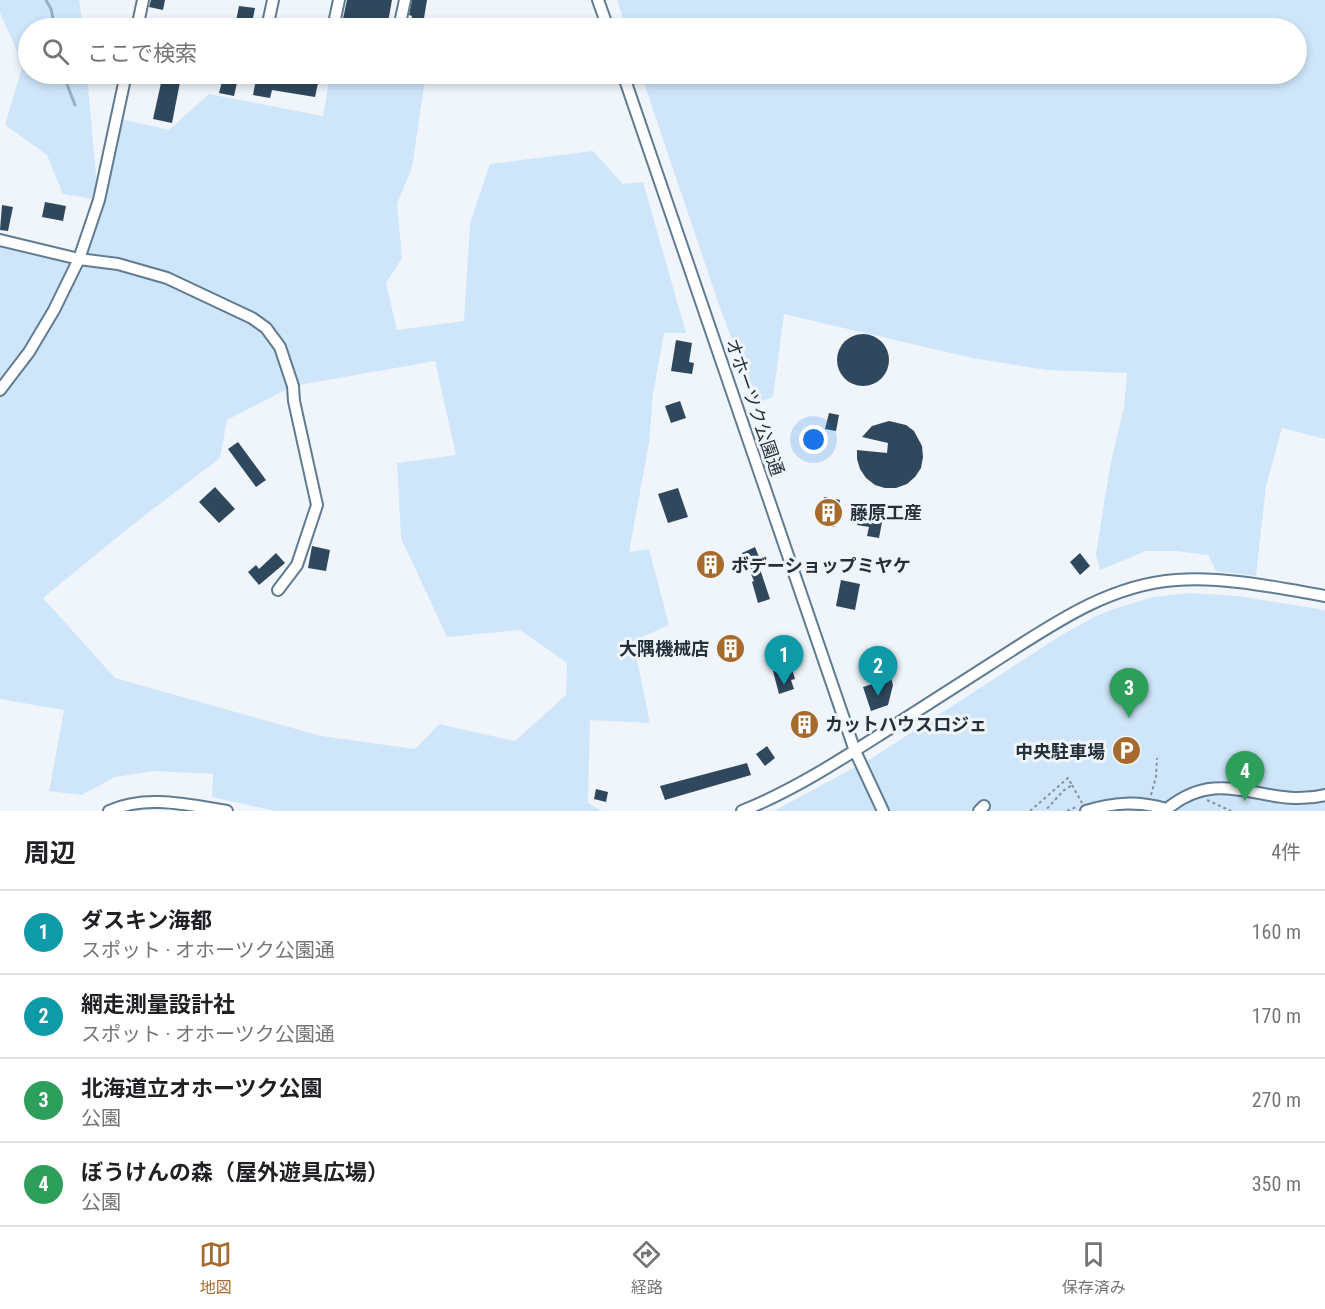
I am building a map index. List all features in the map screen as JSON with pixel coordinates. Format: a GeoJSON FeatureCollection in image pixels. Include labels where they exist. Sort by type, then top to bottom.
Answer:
{"type":"FeatureCollection","features":[{"type":"Feature","properties":{"kind":"street"},"geometry":{"type":"LineString","coordinates":[[139,18],[143,0]]}},
{"type":"Feature","properties":{"kind":"street"},"geometry":{"type":"LineString","coordinates":[[269,18],[273,0]]}},
{"type":"Feature","properties":{"kind":"street"},"geometry":{"type":"LineString","coordinates":[[335,18],[339,0]]}},
{"type":"Feature","properties":{"kind":"street"},"geometry":{"type":"LineString","coordinates":[[401,18],[405,0]]}},
{"type":"Feature","properties":{"kind":"street"},"geometry":{"type":"LineString","coordinates":[[598,0],[604,18]]}},
{"type":"Feature","properties":{"kind":"street"},"geometry":{"type":"LineString","coordinates":[[0,390],[29,352],[54,310],[79,259],[99,200],[124,84]]}},
{"type":"Feature","properties":{"kind":"street","name":"オホーツク公園通"},"geometry":{"type":"LineString","coordinates":[[626,84],[855,751],[882,811]]}},
{"type":"Feature","properties":{"kind":"street"},"geometry":{"type":"LineString","coordinates":[[0,240],[79,259],[118,264],[167,278],[252,318],[266,328],[280,347],[293,386],[294,401],[317,505],[297,565],[278,590]]}},
{"type":"Feature","properties":{"kind":"street"},"geometry":{"type":"LineString","coordinates":[[742,811],[801,783],[855,751],[1052,624],[1089,604],[1114,594],[1146,585],[1177,580],[1263,586],[1325,596]]}},
{"type":"Feature","properties":{"kind":"street"},"geometry":{"type":"LineString","coordinates":[[1086,811],[1119,803],[1148,804],[1167,809],[1191,793],[1219,787],[1288,798],[1307,799],[1325,795]]}},
{"type":"Feature","properties":{"kind":"street"},"geometry":{"type":"LineString","coordinates":[[109,811],[140,802],[163,802],[227,811]]}},
{"type":"Feature","properties":{"kind":"path"},"geometry":{"type":"LineString","coordinates":[[1148,804],[1156,777],[1157,758]]}},
{"type":"Feature","properties":{"kind":"path"},"geometry":{"type":"LineString","coordinates":[[1030,811],[1068,777],[1083,805],[1068,811]]}},
{"type":"Feature","properties":{"kind":"path"},"geometry":{"type":"LineString","coordinates":[[1045,811],[1063,791],[1072,785]]}},
{"type":"Feature","properties":{"kind":"path"},"geometry":{"type":"LineString","coordinates":[[1191,793],[1231,811]]}},
{"type":"Feature","properties":{"kind":"shaded area"},"geometry":{"type":"Polygon","coordinates":[[[0,0],[79,0],[82,18],[18,18],[18,53],[0,13],[0,0]]]}},
{"type":"Feature","properties":{"kind":"shaded area"},"geometry":{"type":"Polygon","coordinates":[[[617,0],[1325,0],[1325,439],[1282,428],[1266,486],[1256,576],[1216,571],[1208,555],[1176,551],[1146,551],[1100,570],[1096,554],[1110,466],[1124,407],[1127,373],[1047,370],[972,358],[784,314],[773,397],[756,404],[718,302],[644,84],[1307,84],[1307,18],[623,18],[617,0]]]}},
{"type":"Feature","properties":{"kind":"shaded area"},"geometry":{"type":"Polygon","coordinates":[[[18,81],[18,84],[88,84],[98,197],[116,118],[169,130],[209,94],[323,116],[328,84],[424,84],[412,167],[397,204],[402,258],[386,283],[397,330],[464,321],[470,223],[490,164],[593,151],[623,184],[643,182],[686,333],[664,333],[653,394],[649,443],[629,552],[649,549],[669,625],[633,641],[650,723],[590,720],[588,803],[602,811],[276,811],[212,797],[213,774],[154,771],[115,777],[82,795],[49,791],[64,710],[0,699],[0,240],[79,258],[98,200],[63,194],[47,155],[5,125],[18,81]],[[435,361],[293,386],[227,420],[220,458],[131,526],[43,598],[115,678],[321,736],[415,749],[439,724],[515,741],[566,695],[567,663],[520,630],[447,637],[401,538],[397,463],[456,455],[435,361]]]}},
{"type":"Feature","properties":{"kind":"shaded area"},"geometry":{"type":"Polygon","coordinates":[[[1189,593],[1238,596],[1325,610],[1325,811],[774,811],[872,758],[1060,636],[1096,616],[1153,597],[1189,593]]]}},
{"type":"Feature","properties":{"kind":"building"},"geometry":{"type":"Polygon","coordinates":[[[151,0],[165,0],[163,10],[149,7],[151,0]]]}},
{"type":"Feature","properties":{"kind":"building"},"geometry":{"type":"Polygon","coordinates":[[[347,0],[392,0],[389,18],[343,18],[347,0]]]}},
{"type":"Feature","properties":{"kind":"building"},"geometry":{"type":"Polygon","coordinates":[[[412,0],[427,0],[424,18],[412,18],[409,15],[412,0]]]}},
{"type":"Feature","properties":{"kind":"building"},"geometry":{"type":"Polygon","coordinates":[[[239,6],[255,8],[253,18],[237,18],[239,6]]]}},
{"type":"Feature","properties":{"kind":"building"},"geometry":{"type":"Polygon","coordinates":[[[161,84],[180,84],[172,123],[153,119],[161,84]]]}},
{"type":"Feature","properties":{"kind":"building"},"geometry":{"type":"Polygon","coordinates":[[[221,84],[237,84],[234,96],[219,93],[221,84]]]}},
{"type":"Feature","properties":{"kind":"building"},"geometry":{"type":"Polygon","coordinates":[[[255,84],[318,84],[315,97],[272,90],[270,98],[253,95],[255,84]]]}},
{"type":"Feature","properties":{"kind":"building"},"geometry":{"type":"Polygon","coordinates":[[[45,202],[66,206],[63,221],[42,217],[45,202]]]}},
{"type":"Feature","properties":{"kind":"building"},"geometry":{"type":"Polygon","coordinates":[[[2,205],[13,207],[8,231],[0,230],[2,205]]]}},
{"type":"Feature","properties":{"kind":"building"},"geometry":{"type":"Polygon","coordinates":[[[863,334],[877,338],[885,346],[889,360],[885,374],[877,382],[863,386],[849,382],[841,374],[837,360],[841,346],[849,338],[863,334]]]}},
{"type":"Feature","properties":{"kind":"building"},"geometry":{"type":"Polygon","coordinates":[[[676,340],[692,343],[689,362],[694,363],[692,374],[671,371],[676,340]]]}},
{"type":"Feature","properties":{"kind":"building"},"geometry":{"type":"Polygon","coordinates":[[[680,401],[686,418],[671,423],[665,406],[680,401]]]}},
{"type":"Feature","properties":{"kind":"building"},"geometry":{"type":"Polygon","coordinates":[[[829,413],[839,415],[836,431],[825,429],[829,413]]]}},
{"type":"Feature","properties":{"kind":"building"},"geometry":{"type":"Polygon","coordinates":[[[889,421],[906,425],[914,431],[922,446],[921,468],[907,484],[896,488],[875,485],[866,478],[857,459],[857,450],[887,453],[888,443],[862,437],[872,426],[889,421]]]}},
{"type":"Feature","properties":{"kind":"building"},"geometry":{"type":"Polygon","coordinates":[[[238,442],[266,480],[256,487],[228,449],[238,442]]]}},
{"type":"Feature","properties":{"kind":"building"},"geometry":{"type":"Polygon","coordinates":[[[215,487],[235,509],[219,523],[199,502],[215,487]]]}},
{"type":"Feature","properties":{"kind":"building"},"geometry":{"type":"Polygon","coordinates":[[[678,488],[688,517],[668,523],[658,494],[678,488]]]}},
{"type":"Feature","properties":{"kind":"building","name":"藤原工産"},"geometry":{"type":"Polygon","coordinates":[[[824,497],[840,500],[834,527],[818,523],[824,497]]]}},
{"type":"Feature","properties":{"kind":"building"},"geometry":{"type":"Polygon","coordinates":[[[861,506],[874,508],[872,520],[882,522],[879,538],[867,536],[869,527],[857,525],[861,506]]]}},
{"type":"Feature","properties":{"kind":"building"},"geometry":{"type":"Polygon","coordinates":[[[312,546],[330,550],[326,571],[308,568],[312,546]]]}},
{"type":"Feature","properties":{"kind":"building"},"geometry":{"type":"Polygon","coordinates":[[[755,547],[762,564],[759,566],[770,599],[758,603],[752,582],[754,581],[742,553],[755,547]]]}},
{"type":"Feature","properties":{"kind":"building"},"geometry":{"type":"Polygon","coordinates":[[[276,553],[285,563],[259,585],[248,572],[256,565],[259,569],[276,553]]]}},
{"type":"Feature","properties":{"kind":"building"},"geometry":{"type":"Polygon","coordinates":[[[1080,553],[1090,566],[1080,575],[1070,562],[1080,553]]]}},
{"type":"Feature","properties":{"kind":"building","name":"ボデーショップミヤケ"},"geometry":{"type":"Polygon","coordinates":[[[713,554],[718,571],[706,575],[701,558],[713,554]]]}},
{"type":"Feature","properties":{"kind":"building"},"geometry":{"type":"Polygon","coordinates":[[[841,580],[860,584],[855,610],[836,606],[841,580]]]}},
{"type":"Feature","properties":{"kind":"building","name":"大隅機械店"},"geometry":{"type":"Polygon","coordinates":[[[738,641],[741,650],[723,655],[720,646],[738,641]]]}},
{"type":"Feature","properties":{"kind":"building"},"geometry":{"type":"Polygon","coordinates":[[[791,666],[795,679],[791,680],[794,689],[779,694],[773,671],[791,666]]]}},
{"type":"Feature","properties":{"kind":"building"},"geometry":{"type":"Polygon","coordinates":[[[891,678],[893,685],[888,705],[871,711],[863,687],[891,678]]]}},
{"type":"Feature","properties":{"kind":"building","name":"カットハウスロジェ"},"geometry":{"type":"Polygon","coordinates":[[[808,714],[814,734],[799,732],[794,719],[808,714]]]}},
{"type":"Feature","properties":{"kind":"building"},"geometry":{"type":"Polygon","coordinates":[[[767,746],[775,758],[765,766],[756,754],[767,746]]]}},
{"type":"Feature","properties":{"kind":"building"},"geometry":{"type":"Polygon","coordinates":[[[747,763],[751,775],[665,800],[660,786],[747,763]]]}},
{"type":"Feature","properties":{"kind":"building"},"geometry":{"type":"Polygon","coordinates":[[[596,789],[608,792],[606,802],[594,799],[596,789]]]}},
{"type":"Feature","properties":{"kind":"waterway"},"geometry":{"type":"LineString","coordinates":[[46,0],[53,18]]}},
{"type":"Feature","properties":{"kind":"waterway"},"geometry":{"type":"LineString","coordinates":[[67,84],[75,105]]}},
{"type":"Feature","properties":{"kind":"place","name":"藤原工産"},"geometry":{"type":"Point","coordinates":[829,512]}},
{"type":"Feature","properties":{"kind":"place","name":"ボデーショップミヤケ"},"geometry":{"type":"Point","coordinates":[710,565]}},
{"type":"Feature","properties":{"kind":"place","name":"大隅機械店"},"geometry":{"type":"Point","coordinates":[730,648]}},
{"type":"Feature","properties":{"kind":"place","name":"ダスキン海都"},"geometry":{"type":"Point","coordinates":[784,685]}},
{"type":"Feature","properties":{"kind":"place","name":"網走測量設計社"},"geometry":{"type":"Point","coordinates":[878,696]}},
{"type":"Feature","properties":{"kind":"place","name":"北海道立オホーツク公園"},"geometry":{"type":"Point","coordinates":[1129,718]}},
{"type":"Feature","properties":{"kind":"place","name":"カットハウスロジェ"},"geometry":{"type":"Point","coordinates":[804,724]}},
{"type":"Feature","properties":{"kind":"place","name":"中央駐車場"},"geometry":{"type":"Point","coordinates":[1126,751]}},
{"type":"Feature","properties":{"kind":"place","name":"ぼうけんの森（屋外遊具広場）"},"geometry":{"type":"Point","coordinates":[1245,801]}}]}
